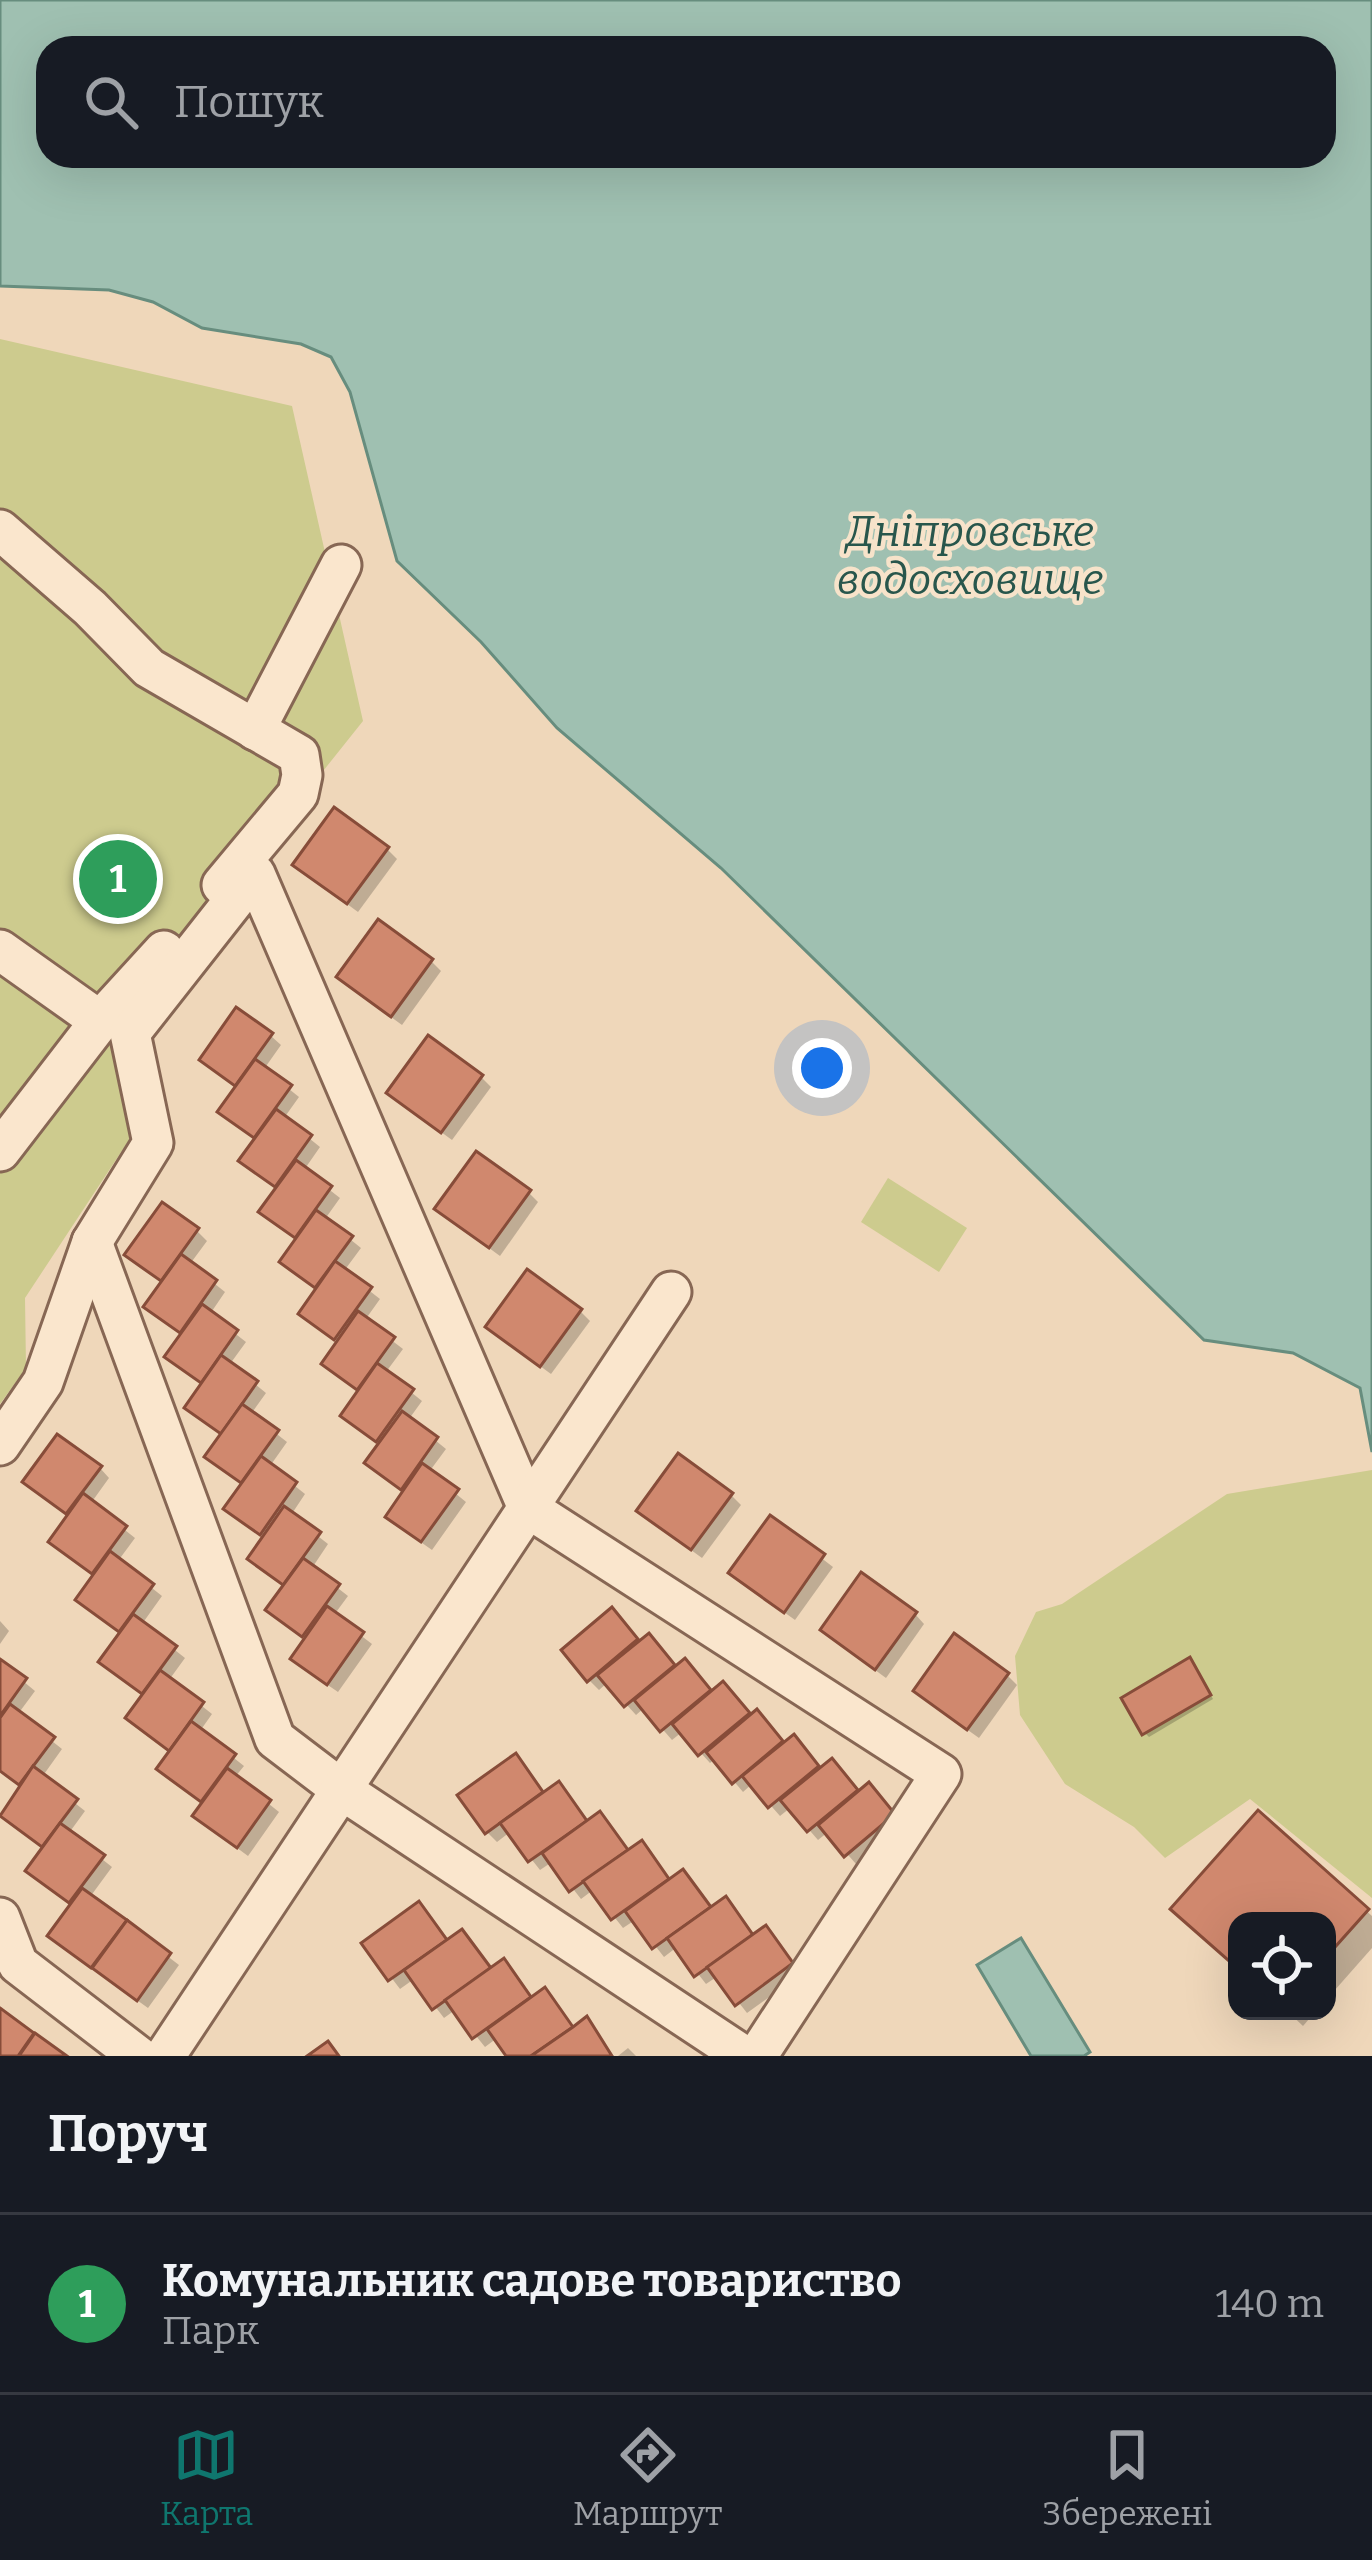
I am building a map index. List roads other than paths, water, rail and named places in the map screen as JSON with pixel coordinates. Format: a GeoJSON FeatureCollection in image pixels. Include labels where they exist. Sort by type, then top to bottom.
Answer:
{"type":"FeatureCollection","features":[{"type":"Feature","properties":{"kind":"lane"},"geometry":{"type":"LineString","coordinates":[[0,530],[90,608],[149,668],[299,755],[302,775],[298,794],[100,1021],[0,1151]]}},
{"type":"Feature","properties":{"kind":"lane"},"geometry":{"type":"LineString","coordinates":[[255,730],[340,565]]}},
{"type":"Feature","properties":{"kind":"lane"},"geometry":{"type":"LineString","coordinates":[[0,1445],[43,1382],[92,1241],[153,1143],[130,1033],[255,874],[528,1508],[941,1774],[757,2056]]}},
{"type":"Feature","properties":{"kind":"lane"},"geometry":{"type":"LineString","coordinates":[[0,950],[100,1021]]}},
{"type":"Feature","properties":{"kind":"lane"},"geometry":{"type":"LineString","coordinates":[[92,1241],[275,1739],[342,1790],[744,2056]]}},
{"type":"Feature","properties":{"kind":"lane"},"geometry":{"type":"LineString","coordinates":[[165,2056],[671,1292]]}},
{"type":"Feature","properties":{"kind":"lane"},"geometry":{"type":"LineString","coordinates":[[0,1918],[18,1964],[138,2056]]}},
{"type":"Feature","properties":{"kind":"water","name":"Дніпровське водосховище"},"geometry":{"type":"Polygon","coordinates":[[[0,0],[1372,0],[1372,1452],[1360,1388],[1293,1353],[1204,1340],[721,868],[557,728],[481,642],[397,561],[350,392],[331,357],[301,344],[202,328],[153,302],[109,290],[0,286],[0,0]]]}},
{"type":"Feature","properties":{"kind":"water"},"geometry":{"type":"Polygon","coordinates":[[[1021,1938],[1090,2052],[1084,2056],[1031,2056],[977,1965],[1021,1938]]]}},
{"type":"Feature","properties":{"kind":"place","name":"Комунальник садове товариство"},"geometry":{"type":"Point","coordinates":[118,879]}}]}
